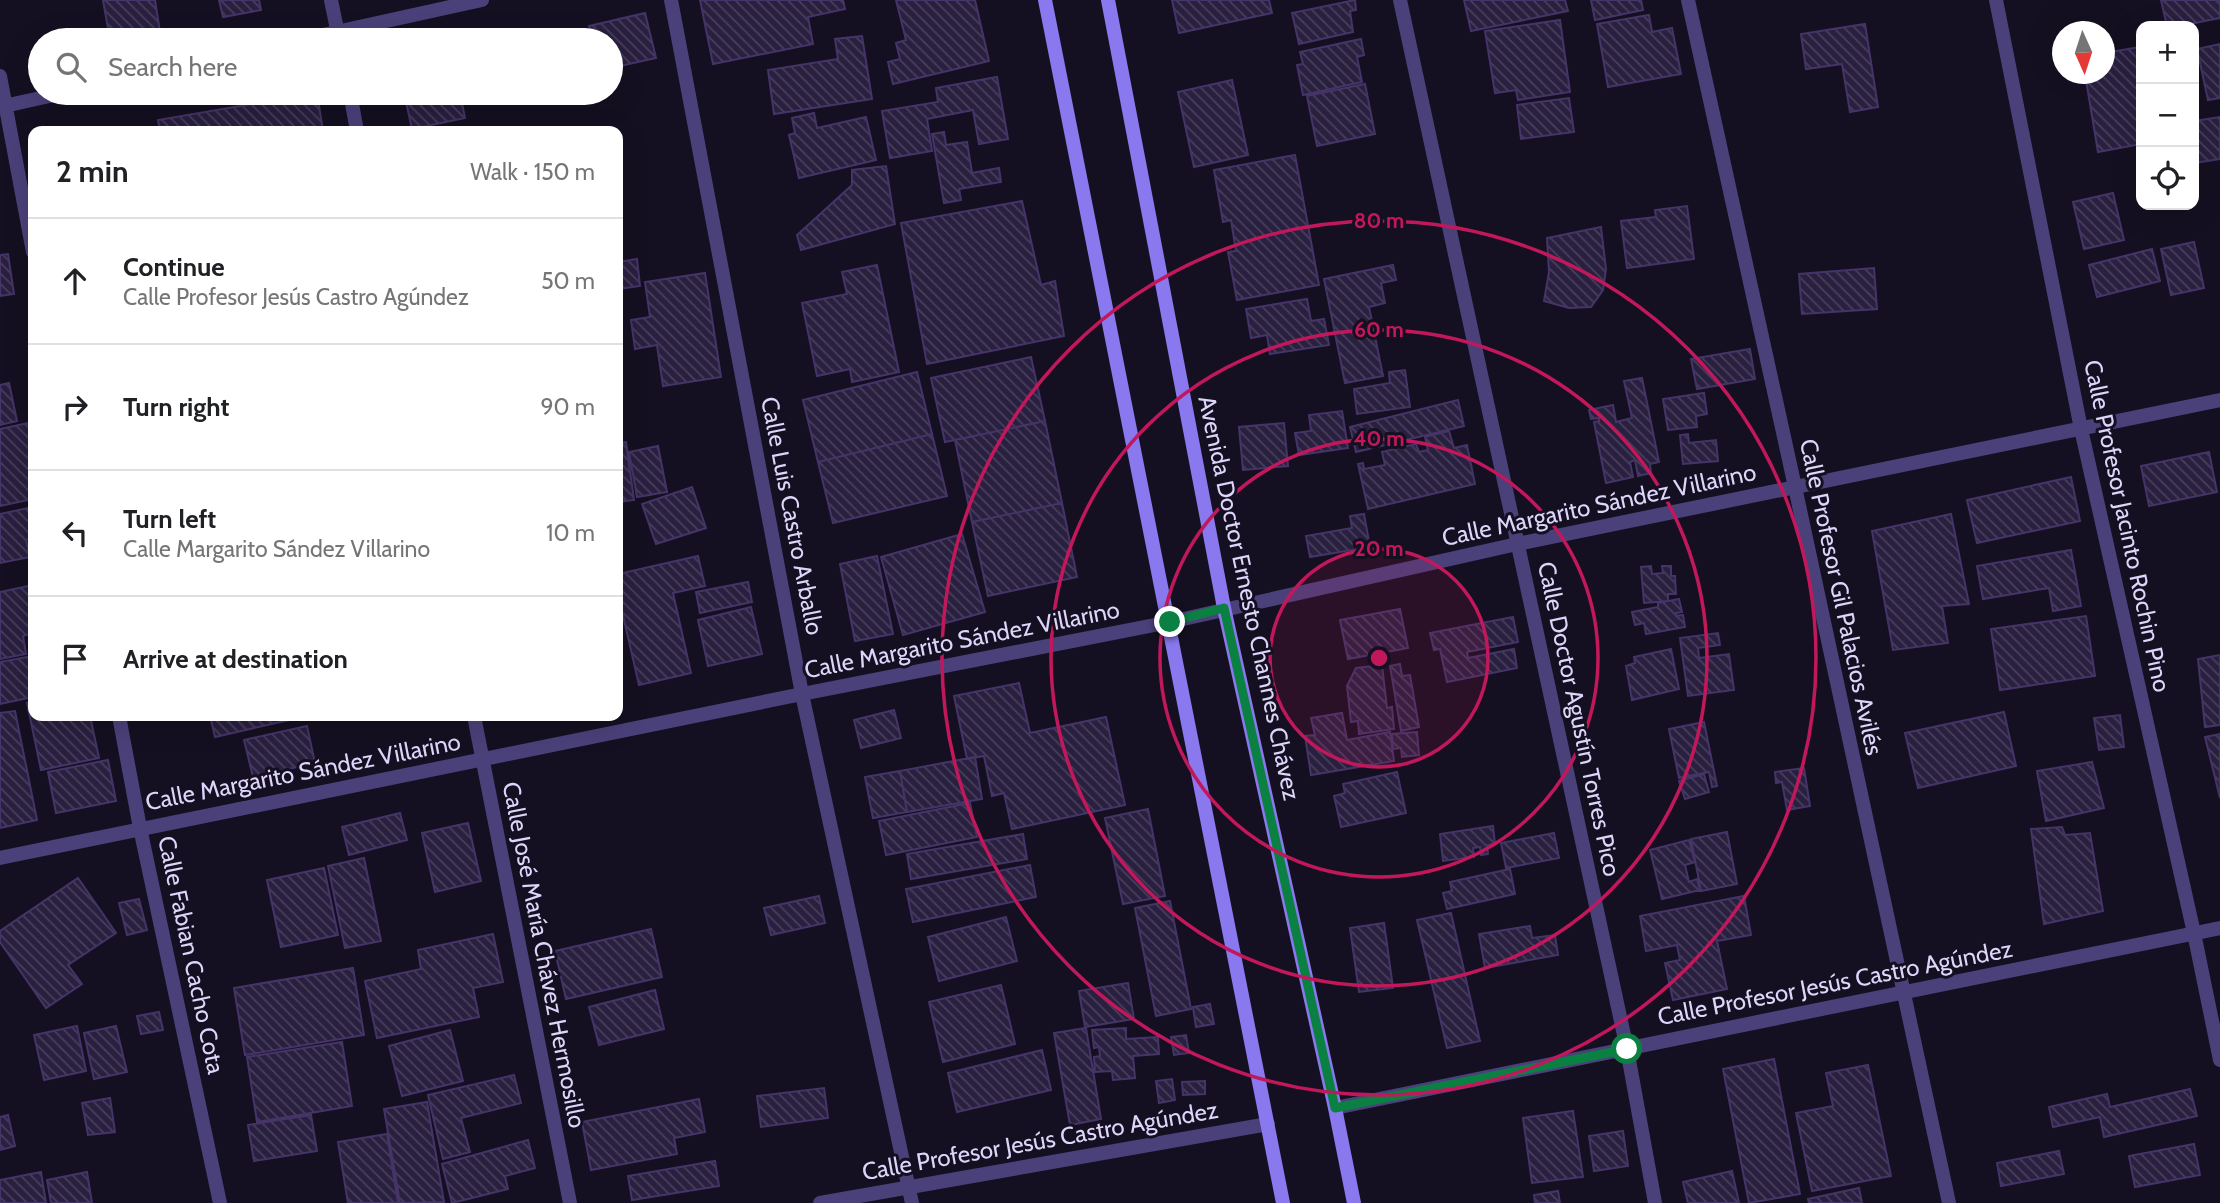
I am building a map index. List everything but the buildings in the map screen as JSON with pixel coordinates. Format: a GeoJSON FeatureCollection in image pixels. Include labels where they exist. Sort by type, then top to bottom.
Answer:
{"type":"FeatureCollection","features":[{"type":"Feature","properties":{"kind":"street"},"geometry":{"type":"LineString","coordinates":[[331,0],[336,28]]}},
{"type":"Feature","properties":{"kind":"street"},"geometry":{"type":"LineString","coordinates":[[370,28],[482,0]]}},
{"type":"Feature","properties":{"kind":"street","name":"Calle Luis Castro Arballo"},"geometry":{"type":"LineString","coordinates":[[671,0],[803,694],[912,1203]]}},
{"type":"Feature","properties":{"kind":"street"},"geometry":{"type":"LineString","coordinates":[[1045,0],[1283,1203]]}},
{"type":"Feature","properties":{"kind":"street","name":"Avenida Doctor Ernesto Channes Chávez"},"geometry":{"type":"LineString","coordinates":[[1108,0],[1224,608],[1354,1203]]}},
{"type":"Feature","properties":{"kind":"street","name":"Calle Doctor Agustín Torres Pico"},"geometry":{"type":"LineString","coordinates":[[1400,0],[1627,1049],[1655,1203]]}},
{"type":"Feature","properties":{"kind":"street","name":"Calle Profesor Gil Palacios Avilés"},"geometry":{"type":"LineString","coordinates":[[1688,0],[1949,1203]]}},
{"type":"Feature","properties":{"kind":"street","name":"Calle Profesor Jacinto Rochin Pino"},"geometry":{"type":"LineString","coordinates":[[1996,0],[2081,429],[2220,1060]]}},
{"type":"Feature","properties":{"kind":"street"},"geometry":{"type":"LineString","coordinates":[[0,76],[3,106],[28,228]]}},
{"type":"Feature","properties":{"kind":"street"},"geometry":{"type":"LineString","coordinates":[[3,106],[28,100]]}},
{"type":"Feature","properties":{"kind":"street"},"geometry":{"type":"LineString","coordinates":[[352,105],[356,126]]}},
{"type":"Feature","properties":{"kind":"street","name":"Calle Margarito Sández Villarino"},"geometry":{"type":"LineString","coordinates":[[0,858],[1170,622],[1517,544],[2220,400]]}},
{"type":"Feature","properties":{"kind":"street","name":"Calle Fabian Cacho Cota"},"geometry":{"type":"LineString","coordinates":[[120,721],[140,828],[220,1203]]}},
{"type":"Feature","properties":{"kind":"street","name":"Calle José María Chávez Hermosillo"},"geometry":{"type":"LineString","coordinates":[[475,721],[570,1203]]}},
{"type":"Feature","properties":{"kind":"street","name":"Calle Profesor Jesús Castro Agúndez"},"geometry":{"type":"LineString","coordinates":[[1335,1108],[2220,928]]}},
{"type":"Feature","properties":{"kind":"street","name":"Calle Profesor Jesús Castro Agúndez"},"geometry":{"type":"LineString","coordinates":[[820,1203],[1268,1124]]}},
{"type":"Feature","properties":{"kind":"route"},"geometry":{"type":"LineString","coordinates":[[1170,622],[1224,608],[1335,1108],[1627,1049]]}}]}
